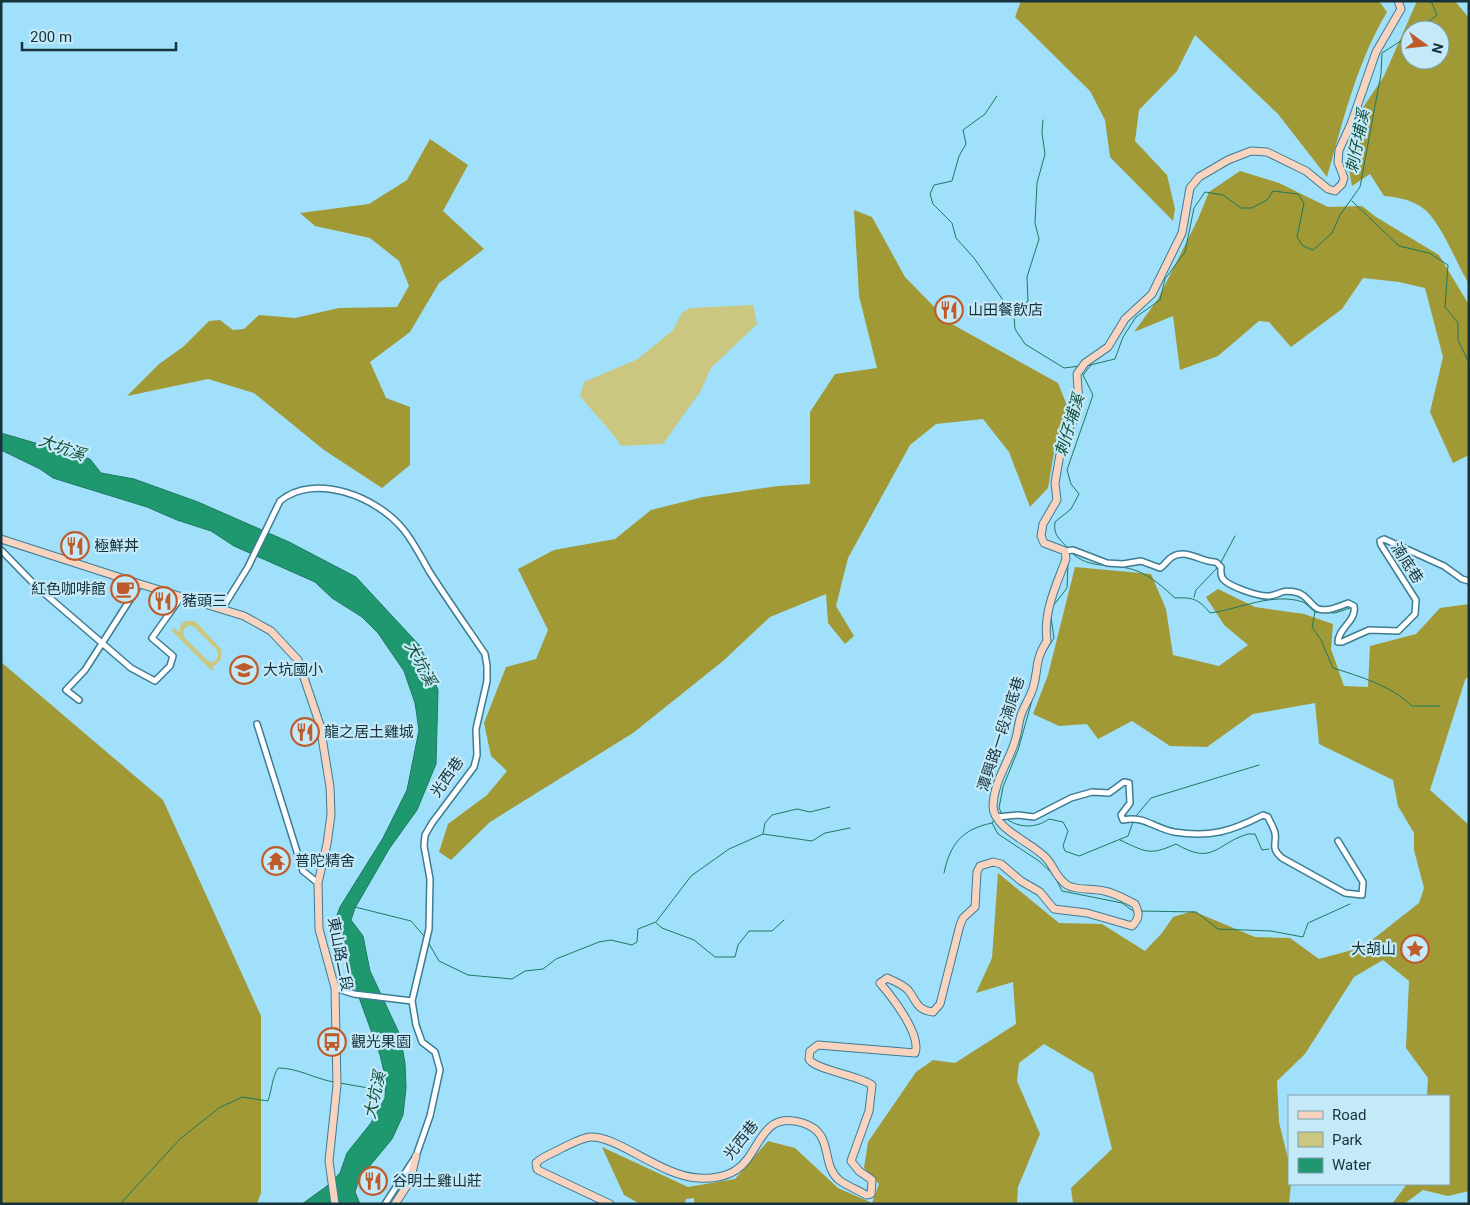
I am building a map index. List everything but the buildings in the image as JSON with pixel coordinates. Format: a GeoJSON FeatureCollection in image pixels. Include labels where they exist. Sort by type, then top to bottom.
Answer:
{"type":"FeatureCollection","features":[{"type":"Feature","properties":{"kind":"street"},"geometry":{"type":"LineString","coordinates":[[1065,551],[1044,544],[1041,536],[1043,524],[1057,500],[1055,483],[1063,437],[1077,415],[1078,374],[1085,363],[1108,347],[1125,319],[1152,294],[1182,233],[1190,188],[1199,177],[1228,160],[1251,151],[1267,152],[1295,168],[1306,171],[1328,189],[1335,191],[1342,184],[1344,178],[1338,162],[1339,150],[1351,124],[1376,52],[1400,9],[1398,1]]}},
{"type":"Feature","properties":{"kind":"street","name":"光西巷"},"geometry":{"type":"LineString","coordinates":[[222,609],[248,567],[280,501],[289,494],[306,489],[326,489],[342,492],[378,507],[404,529],[485,654],[487,681],[476,729],[477,755],[474,766],[425,835],[424,846],[430,879],[429,929],[412,1001],[416,1025],[422,1042],[435,1052],[440,1070],[430,1116],[416,1156],[410,1181],[395,1204]]}},
{"type":"Feature","properties":{"kind":"street","name":"東山路二段"},"geometry":{"type":"LineString","coordinates":[[1,538],[259,622],[271,631],[298,660],[324,745],[330,787],[330,824],[318,884],[319,929],[335,988],[337,1085],[328,1161],[335,1204]]}},
{"type":"Feature","properties":{"kind":"street","name":"湳底巷"},"geometry":{"type":"LineString","coordinates":[[1065,551],[1074,550],[1107,563],[1123,564],[1141,561],[1160,568],[1173,556],[1189,554],[1206,562],[1216,562],[1221,568],[1221,576],[1224,580],[1246,592],[1269,596],[1280,591],[1304,594],[1317,609],[1329,611],[1348,603],[1354,606],[1355,612],[1338,636],[1338,642],[1368,630],[1398,632],[1414,614],[1416,600],[1381,545],[1380,542],[1384,539],[1444,566],[1462,580],[1469,581]]}},
{"type":"Feature","properties":{"kind":"street"},"geometry":{"type":"LineString","coordinates":[[1,550],[36,587],[131,668],[154,681],[170,666],[173,656],[152,638],[180,597]]}},
{"type":"Feature","properties":{"kind":"street","name":"潭興路一段湳底巷"},"geometry":{"type":"LineString","coordinates":[[997,817],[993,808],[997,782],[1015,742],[1021,714],[1030,698],[1039,653],[1047,642],[1045,626],[1048,607],[1066,559],[1065,551]]}},
{"type":"Feature","properties":{"kind":"street"},"geometry":{"type":"LineString","coordinates":[[79,700],[66,690],[85,670],[140,584]]}},
{"type":"Feature","properties":{"kind":"street"},"geometry":{"type":"LineString","coordinates":[[257,724],[303,871],[318,884]]}},
{"type":"Feature","properties":{"kind":"street"},"geometry":{"type":"LineString","coordinates":[[997,817],[1018,815],[1034,817],[1071,798],[1092,792],[1109,793],[1124,782],[1130,783],[1130,803],[1121,815],[1123,820],[1135,817],[1174,832],[1207,834],[1226,832],[1263,815],[1268,818],[1275,834],[1273,844],[1276,853],[1282,858],[1345,892],[1362,895],[1363,882],[1338,841]]}},
{"type":"Feature","properties":{"kind":"street","name":"光西巷"},"geometry":{"type":"LineString","coordinates":[[610,1204],[540,1171],[537,1169],[536,1163],[572,1143],[593,1137],[617,1145],[678,1176],[702,1178],[720,1176],[739,1168],[759,1138],[772,1124],[780,1120],[801,1122],[815,1128],[821,1136],[831,1167],[839,1180],[866,1195],[871,1194],[872,1180],[859,1171],[851,1161],[869,1110],[872,1085],[854,1076],[814,1064],[809,1059],[810,1051],[818,1045],[915,1053],[917,1041],[894,999],[880,983],[887,978],[898,983],[908,990],[917,1006],[924,1011],[933,1012],[940,1004],[960,925],[975,907],[977,872],[980,866],[994,862],[1002,864],[1020,881],[1040,892],[1054,909],[1087,913],[1122,925],[1132,926],[1139,916],[1135,904],[1105,891],[1075,888],[1066,884],[1057,876],[1046,858],[1008,830],[997,817]]}},
{"type":"Feature","properties":{"kind":"street"},"geometry":{"type":"LineString","coordinates":[[335,988],[354,994],[412,1001]]}},
{"type":"Feature","properties":{"kind":"street","name":"光西巷"},"geometry":{"type":"LineString","coordinates":[[385,1204],[416,1156]]}},
{"type":"Feature","properties":{"kind":"green space"},"geometry":{"type":"Polygon","coordinates":[[[753,305],[757,324],[711,368],[700,392],[663,444],[621,446],[580,396],[584,382],[638,359],[673,330],[682,313],[690,308],[753,305]]]}},
{"type":"Feature","properties":{"kind":"green space"},"geometry":{"type":"Polygon","coordinates":[[[186,621],[195,621],[221,649],[221,659],[216,665],[212,666],[214,669],[212,671],[172,631],[174,628],[179,632],[181,624],[186,621]],[[189,625],[184,629],[184,637],[208,661],[214,662],[218,656],[217,650],[194,627],[189,625]]]}},
{"type":"Feature","properties":{"kind":"shaded area"},"geometry":{"type":"Polygon","coordinates":[[[1021,1],[1379,1],[1387,12],[1376,31],[1359,71],[1327,177],[1278,114],[1195,35],[1177,71],[1139,110],[1135,141],[1167,175],[1175,209],[1173,221],[1110,157],[1105,120],[1090,91],[1015,17],[1021,1]]]}},
{"type":"Feature","properties":{"kind":"shaded area"},"geometry":{"type":"Polygon","coordinates":[[[1417,1],[1455,1],[1469,18],[1469,284],[1447,241],[1426,211],[1410,201],[1384,196],[1370,174],[1352,186],[1346,153],[1362,109],[1384,76],[1400,40],[1400,70],[1450,70],[1450,20],[1409,20],[1417,1]]]}},
{"type":"Feature","properties":{"kind":"shaded area"},"geometry":{"type":"Polygon","coordinates":[[[430,139],[468,165],[443,211],[484,249],[439,283],[410,332],[370,362],[386,398],[410,407],[410,465],[382,488],[324,450],[254,393],[208,379],[127,396],[159,364],[183,347],[209,321],[220,320],[233,330],[244,329],[259,315],[295,318],[339,308],[397,307],[409,286],[399,261],[370,238],[315,226],[300,213],[369,204],[407,180],[430,139]]]}},
{"type":"Feature","properties":{"kind":"shaded area"},"geometry":{"type":"Polygon","coordinates":[[[1240,171],[1279,183],[1328,207],[1362,206],[1376,217],[1439,255],[1469,305],[1469,455],[1453,463],[1430,412],[1443,357],[1425,288],[1399,282],[1363,278],[1342,309],[1291,347],[1269,322],[1259,321],[1218,356],[1180,370],[1173,316],[1134,332],[1158,299],[1198,219],[1209,192],[1240,171]]]}},
{"type":"Feature","properties":{"kind":"shaded area"},"geometry":{"type":"Polygon","coordinates":[[[854,210],[872,217],[905,277],[950,323],[1058,383],[1068,408],[1054,452],[1048,488],[1030,507],[1009,452],[983,419],[936,424],[910,445],[848,558],[836,606],[854,636],[845,644],[828,623],[826,594],[770,617],[723,661],[633,733],[490,822],[451,860],[439,852],[448,824],[487,795],[507,771],[491,756],[484,723],[506,667],[536,659],[548,630],[518,569],[554,550],[615,539],[651,510],[703,497],[778,486],[810,484],[810,412],[835,374],[877,368],[859,296],[854,210]]]}},
{"type":"Feature","properties":{"kind":"shaded area"},"geometry":{"type":"Polygon","coordinates":[[[1075,567],[1151,574],[1166,609],[1173,655],[1219,666],[1248,645],[1224,625],[1206,597],[1218,589],[1255,607],[1304,614],[1333,624],[1331,649],[1344,686],[1368,687],[1370,646],[1416,634],[1440,608],[1469,604],[1469,675],[1465,680],[1430,790],[1469,825],[1469,1191],[1448,1196],[1423,1190],[1404,1204],[1392,1204],[1406,1185],[1450,1185],[1450,1095],[1427,1095],[1428,1078],[1406,1048],[1409,981],[1383,960],[1354,977],[1305,1054],[1277,1081],[1279,1122],[1288,1159],[1288,1185],[1291,1185],[1289,1204],[1073,1204],[1071,1188],[1112,1149],[1093,1073],[1044,1044],[1019,1063],[1017,1081],[1040,1134],[1018,1187],[1017,1204],[694,1204],[694,1198],[686,1199],[685,1204],[640,1204],[624,1195],[602,1147],[688,1187],[735,1179],[768,1141],[795,1148],[838,1188],[872,1203],[879,1184],[864,1168],[868,1142],[916,1072],[933,1060],[955,1063],[1016,1024],[1013,982],[976,993],[992,958],[998,873],[1059,923],[1102,924],[1145,951],[1162,933],[1173,917],[1193,911],[1255,937],[1290,938],[1319,959],[1363,947],[1419,903],[1424,888],[1414,850],[1414,833],[1398,806],[1393,780],[1319,744],[1315,703],[1253,714],[1207,747],[1170,746],[1132,721],[1098,739],[1087,724],[1059,726],[1033,714],[1048,675],[1075,567]]]}},
{"type":"Feature","properties":{"kind":"shaded area"},"geometry":{"type":"Polygon","coordinates":[[[1,662],[163,800],[261,1016],[261,1193],[257,1204],[1,1204],[1,662]]]}},
{"type":"Feature","properties":{"kind":"water","name":"大坑溪"},"geometry":{"type":"Polygon","coordinates":[[[1,433],[90,459],[101,473],[134,479],[198,502],[289,542],[356,577],[420,646],[438,690],[436,764],[417,810],[389,849],[355,908],[351,920],[363,936],[370,971],[400,1035],[405,1063],[406,1088],[403,1115],[392,1139],[359,1179],[355,1192],[360,1204],[302,1204],[327,1186],[340,1173],[347,1153],[371,1123],[385,1098],[386,1080],[380,1055],[333,926],[340,907],[383,838],[407,790],[419,730],[415,703],[404,671],[378,633],[362,617],[332,598],[315,582],[234,546],[211,531],[177,520],[147,507],[53,478],[40,469],[1,450],[1,433]]]}},
{"type":"Feature","properties":{"kind":"waterway","name":"刺仔埔溪"},"geometry":{"type":"LineString","coordinates":[[1428,1],[1432,3],[1437,15],[1431,20]]}},
{"type":"Feature","properties":{"kind":"waterway","name":"刺仔埔溪"},"geometry":{"type":"LineString","coordinates":[[1086,366],[1115,359],[1123,337],[1136,317],[1160,300],[1165,279],[1185,252],[1194,208],[1205,192],[1223,195],[1241,208],[1252,208],[1267,200],[1273,191],[1298,194],[1304,203],[1297,237],[1303,246],[1313,250],[1332,233],[1340,215],[1360,187],[1381,74],[1382,53],[1400,41]]}},
{"type":"Feature","properties":{"kind":"waterway"},"geometry":{"type":"LineString","coordinates":[[997,96],[985,114],[963,130],[966,144],[959,156],[952,181],[934,185],[930,194],[933,204],[952,223],[956,238],[974,258],[1014,316],[1015,329],[1025,344],[1064,368],[1080,366]]}},
{"type":"Feature","properties":{"kind":"waterway"},"geometry":{"type":"LineString","coordinates":[[1015,315],[1028,301],[1027,277],[1039,239],[1035,223],[1037,183],[1045,154],[1042,133],[1043,120]]}},
{"type":"Feature","properties":{"kind":"waterway"},"geometry":{"type":"LineString","coordinates":[[1352,201],[1399,246],[1429,253],[1448,265],[1445,307],[1458,323],[1458,340],[1469,363]]}},
{"type":"Feature","properties":{"kind":"waterway","name":"刺仔埔溪"},"geometry":{"type":"LineString","coordinates":[[1069,549],[1056,534],[1055,522],[1071,509],[1079,494],[1071,484],[1067,470],[1093,395],[1083,375],[1091,365]]}},
{"type":"Feature","properties":{"kind":"waterway"},"geometry":{"type":"LineString","coordinates":[[1220,564],[1235,536]]}},
{"type":"Feature","properties":{"kind":"waterway","name":"刺仔埔溪"},"geometry":{"type":"LineString","coordinates":[[1071,552],[1086,562],[1129,568],[1142,573],[1175,598],[1195,600],[1210,613],[1268,600],[1292,599],[1303,602],[1315,612],[1312,627],[1321,640],[1333,668],[1385,687],[1412,706],[1439,706]]}},
{"type":"Feature","properties":{"kind":"waterway"},"geometry":{"type":"LineString","coordinates":[[1053,606],[1067,588],[1068,563]]}},
{"type":"Feature","properties":{"kind":"waterway"},"geometry":{"type":"LineString","coordinates":[[1194,597],[1196,590],[1218,567]]}},
{"type":"Feature","properties":{"kind":"waterway"},"geometry":{"type":"LineString","coordinates":[[1315,612],[1335,613],[1350,608]]}},
{"type":"Feature","properties":{"kind":"waterway"},"geometry":{"type":"LineString","coordinates":[[1043,655],[1054,638],[1051,617]]}},
{"type":"Feature","properties":{"kind":"waterway"},"geometry":{"type":"LineString","coordinates":[[1002,814],[999,808],[1003,787],[1018,750],[1033,697]]}},
{"type":"Feature","properties":{"kind":"waterway"},"geometry":{"type":"LineString","coordinates":[[1136,816],[1151,798],[1259,765]]}},
{"type":"Feature","properties":{"kind":"waterway"},"geometry":{"type":"LineString","coordinates":[[763,834],[765,823],[772,815],[797,809],[810,812],[830,807]]}},
{"type":"Feature","properties":{"kind":"waterway"},"geometry":{"type":"LineString","coordinates":[[1005,818],[1015,824],[1027,826],[1032,826],[1049,819],[1063,822],[1068,831],[1063,846],[1065,851],[1079,856],[1128,836],[1133,822]]}},
{"type":"Feature","properties":{"kind":"waterway"},"geometry":{"type":"LineString","coordinates":[[994,820],[992,823],[998,834],[1039,861],[1054,875]]}},
{"type":"Feature","properties":{"kind":"waterway"},"geometry":{"type":"LineString","coordinates":[[944,873],[950,854],[959,839],[973,829],[992,823]]}},
{"type":"Feature","properties":{"kind":"waterway"},"geometry":{"type":"LineString","coordinates":[[428,942],[439,961],[468,975],[512,979],[525,971],[543,969],[556,959],[599,942],[611,940],[632,945],[637,942],[638,929],[656,922],[691,876],[729,849],[763,834],[812,841],[825,833],[850,828]]}},
{"type":"Feature","properties":{"kind":"waterway"},"geometry":{"type":"LineString","coordinates":[[1120,840],[1148,851],[1160,850],[1176,844],[1199,853],[1207,853],[1237,838],[1248,834],[1255,834],[1262,850],[1269,849]]}},
{"type":"Feature","properties":{"kind":"waterway"},"geometry":{"type":"LineString","coordinates":[[1056,879],[1062,891],[1122,903],[1133,911]]}},
{"type":"Feature","properties":{"kind":"waterway"},"geometry":{"type":"LineString","coordinates":[[1140,911],[1196,912],[1218,929],[1271,931],[1303,937],[1308,923],[1350,904]]}},
{"type":"Feature","properties":{"kind":"waterway"},"geometry":{"type":"LineString","coordinates":[[355,907],[411,921],[424,936]]}},
{"type":"Feature","properties":{"kind":"waterway"},"geometry":{"type":"LineString","coordinates":[[656,923],[662,928],[694,940],[715,957],[735,957],[738,945],[749,931],[772,931],[784,920]]}},
{"type":"Feature","properties":{"kind":"waterway"},"geometry":{"type":"LineString","coordinates":[[120,1204],[180,1139],[219,1108],[242,1097],[268,1101],[278,1068],[285,1068],[333,1082]]}},
{"type":"Feature","properties":{"kind":"waterway","name":"大坑溪"},"geometry":{"type":"LineString","coordinates":[[340,1083],[385,1091]]}},
{"type":"Feature","properties":{"kind":"place","name":"山田餐飲店"},"geometry":{"type":"Point","coordinates":[949,310]}},
{"type":"Feature","properties":{"kind":"place","name":"極鮮丼"},"geometry":{"type":"Point","coordinates":[75,546]}},
{"type":"Feature","properties":{"kind":"place","name":"紅色咖啡館"},"geometry":{"type":"Point","coordinates":[125,589]}},
{"type":"Feature","properties":{"kind":"place","name":"豬頭三"},"geometry":{"type":"Point","coordinates":[163,601]}},
{"type":"Feature","properties":{"kind":"place","name":"大坑國小"},"geometry":{"type":"Point","coordinates":[244,670]}},
{"type":"Feature","properties":{"kind":"place","name":"龍之居土雞城"},"geometry":{"type":"Point","coordinates":[305,732]}},
{"type":"Feature","properties":{"kind":"place","name":"普陀精舍"},"geometry":{"type":"Point","coordinates":[276,861]}},
{"type":"Feature","properties":{"kind":"place","name":"大胡山"},"geometry":{"type":"Point","coordinates":[1415,949]}},
{"type":"Feature","properties":{"kind":"place","name":"觀光果園"},"geometry":{"type":"Point","coordinates":[332,1042]}},
{"type":"Feature","properties":{"kind":"place","name":"谷明土雞山莊"},"geometry":{"type":"Point","coordinates":[373,1181]}}]}
